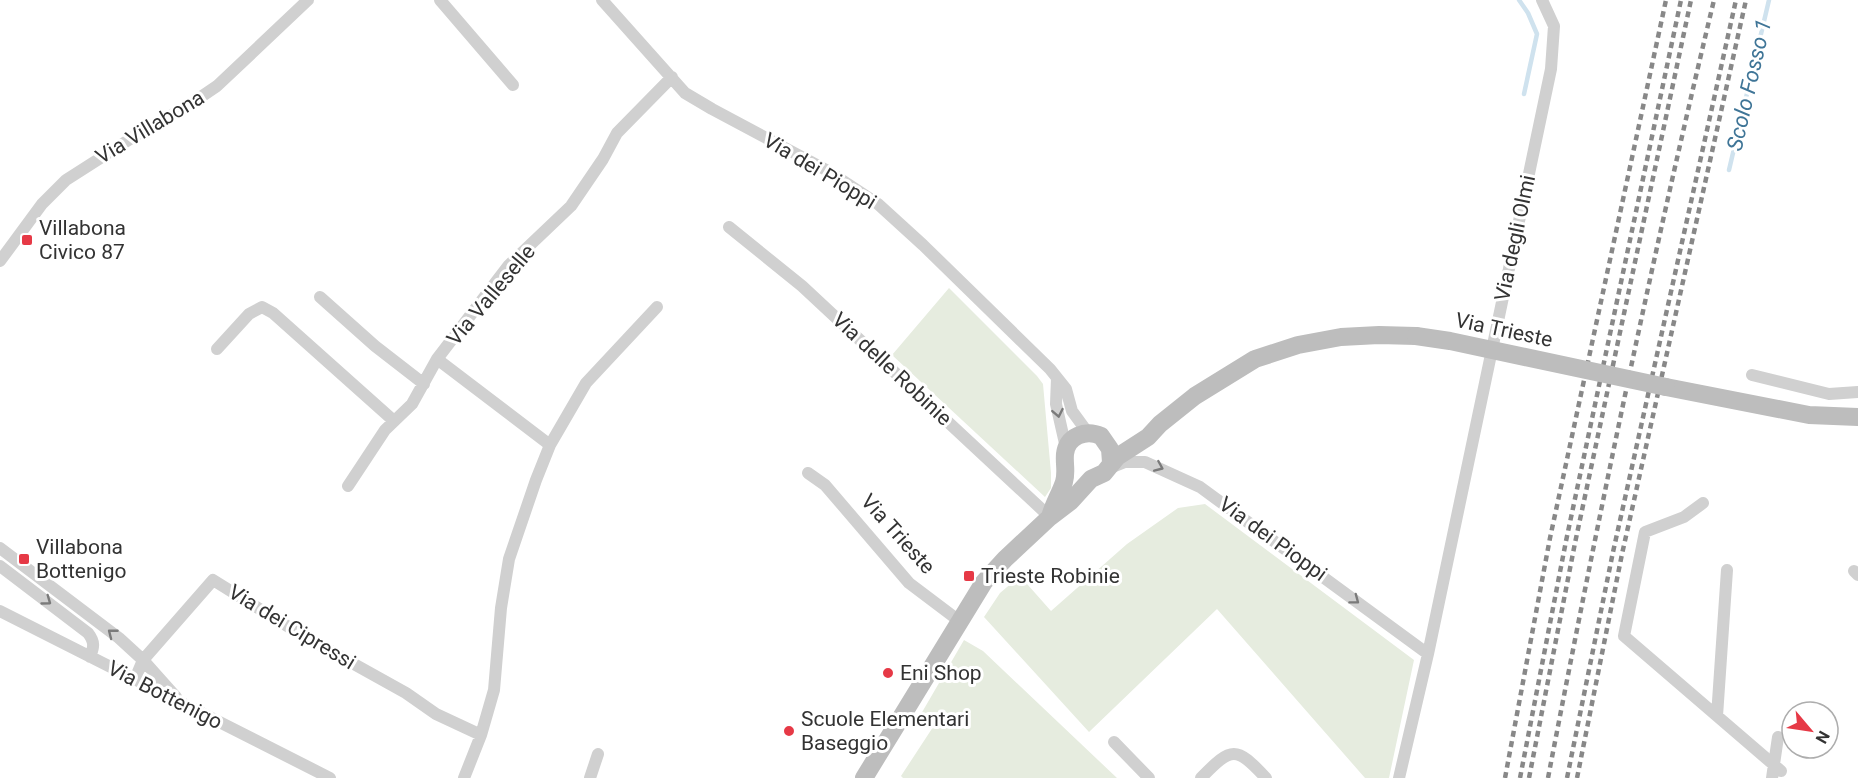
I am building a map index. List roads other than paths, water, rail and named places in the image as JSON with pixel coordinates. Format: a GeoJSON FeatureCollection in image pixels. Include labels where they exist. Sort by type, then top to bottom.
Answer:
{"type":"FeatureCollection","features":[{"type":"Feature","properties":{"kind":"street","name":"Via Villabona"},"geometry":{"type":"LineString","coordinates":[[0,261],[42,204],[66,180],[216,86],[308,0]]}},
{"type":"Feature","properties":{"kind":"street"},"geometry":{"type":"LineString","coordinates":[[440,0],[513,85]]}},
{"type":"Feature","properties":{"kind":"street","name":"Via dei Pioppi"},"geometry":{"type":"LineString","coordinates":[[602,0],[686,93],[828,171],[878,204],[923,245],[1057,378],[1066,389],[1072,411],[1096,436]]}},
{"type":"Feature","properties":{"kind":"street","name":"Via degli Olmi"},"geometry":{"type":"LineString","coordinates":[[1399,778],[1428,654],[1551,69],[1554,26],[1542,0]]}},
{"type":"Feature","properties":{"kind":"street","name":"Via Valleselle"},"geometry":{"type":"LineString","coordinates":[[550,445],[437,359],[509,265],[571,206],[603,159],[617,133],[672,77]]}},
{"type":"Feature","properties":{"kind":"street","name":"Via delle Robinie"},"geometry":{"type":"LineString","coordinates":[[729,227],[802,286],[1050,517]]}},
{"type":"Feature","properties":{"kind":"street"},"geometry":{"type":"LineString","coordinates":[[320,297],[375,346],[424,384]]}},
{"type":"Feature","properties":{"kind":"street"},"geometry":{"type":"LineString","coordinates":[[217,349],[249,314],[262,307],[273,314],[394,421]]}},
{"type":"Feature","properties":{"kind":"street"},"geometry":{"type":"LineString","coordinates":[[464,778],[481,735],[494,690],[501,608],[509,559],[550,445],[586,383],[657,307]]}},
{"type":"Feature","properties":{"kind":"street","name":"Via Trieste"},"geometry":{"type":"LineString","coordinates":[[864,778],[958,620],[984,582],[1005,559],[1102,471],[1195,396],[1262,356],[1298,345],[1341,337],[1416,336],[1788,412],[1858,417]]}},
{"type":"Feature","properties":{"kind":"street"},"geometry":{"type":"LineString","coordinates":[[348,486],[385,430],[412,404],[437,359]]}},
{"type":"Feature","properties":{"kind":"street"},"geometry":{"type":"LineString","coordinates":[[1752,375],[1829,393],[1858,392]]}},
{"type":"Feature","properties":{"kind":"street"},"geometry":{"type":"LineString","coordinates":[[1057,378],[1056,404],[1066,457],[1077,477],[1102,471],[1110,449],[1096,436]]}},
{"type":"Feature","properties":{"kind":"street","name":"Via Trieste"},"geometry":{"type":"LineString","coordinates":[[1050,517],[1065,480],[1066,457],[1072,439],[1096,436],[1126,437],[1151,431]]}},
{"type":"Feature","properties":{"kind":"street","name":"Via dei Pioppi"},"geometry":{"type":"LineString","coordinates":[[1102,471],[1125,462],[1145,462],[1200,487],[1428,654]]}},
{"type":"Feature","properties":{"kind":"street","name":"Via Trieste"},"geometry":{"type":"LineString","coordinates":[[808,473],[825,485],[909,583],[958,620]]}},
{"type":"Feature","properties":{"kind":"street"},"geometry":{"type":"LineString","coordinates":[[1703,503],[1684,518],[1645,532],[1624,636],[1718,716],[1777,773]]}},
{"type":"Feature","properties":{"kind":"street"},"geometry":{"type":"LineString","coordinates":[[0,548],[119,638],[143,660],[183,704]]}},
{"type":"Feature","properties":{"kind":"street"},"geometry":{"type":"LineString","coordinates":[[0,566],[88,633],[94,640],[94,648],[90,657]]}},
{"type":"Feature","properties":{"kind":"street"},"geometry":{"type":"LineString","coordinates":[[1718,716],[1727,570]]}},
{"type":"Feature","properties":{"kind":"street","name":"Via dei Cipressi"},"geometry":{"type":"LineString","coordinates":[[135,679],[143,660],[213,580],[300,634],[406,693],[436,714],[481,735]]}},
{"type":"Feature","properties":{"kind":"street","name":"Via Bottenigo"},"geometry":{"type":"LineString","coordinates":[[0,611],[330,778]]}},
{"type":"Feature","properties":{"kind":"street"},"geometry":{"type":"LineString","coordinates":[[1114,742],[1149,778]]}},
{"type":"Feature","properties":{"kind":"street"},"geometry":{"type":"LineString","coordinates":[[590,778],[598,754]]}},
{"type":"Feature","properties":{"kind":"street"},"geometry":{"type":"LineString","coordinates":[[1201,778],[1222,758],[1236,754],[1248,759],[1266,778]]}},
{"type":"Feature","properties":{"kind":"waterway","name":"Scolo Fosso 1"},"geometry":{"type":"LineString","coordinates":[[1519,0],[1528,13],[1537,34],[1524,94]]}},
{"type":"Feature","properties":{"kind":"waterway","name":"Scolo Fosso 1"},"geometry":{"type":"LineString","coordinates":[[1729,170],[1769,0]]}},
{"type":"Feature","properties":{"kind":"railway"},"geometry":{"type":"LineString","coordinates":[[1505,778],[1550,538],[1666,0]]}},
{"type":"Feature","properties":{"kind":"railway"},"geometry":{"type":"LineString","coordinates":[[1520,778],[1566,541],[1681,0]]}},
{"type":"Feature","properties":{"kind":"railway"},"geometry":{"type":"LineString","coordinates":[[1529,778],[1575,543],[1691,0]]}},
{"type":"Feature","properties":{"kind":"railway"},"geometry":{"type":"LineString","coordinates":[[1548,778],[1626,388],[1714,0]]}},
{"type":"Feature","properties":{"kind":"railway"},"geometry":{"type":"LineString","coordinates":[[1567,778],[1613,552],[1736,0]]}},
{"type":"Feature","properties":{"kind":"railway"},"geometry":{"type":"LineString","coordinates":[[1577,778],[1622,554],[1746,0]]}},
{"type":"Feature","properties":{"kind":"place","name":"Villabona Civico 87"},"geometry":{"type":"Point","coordinates":[27,240]}},
{"type":"Feature","properties":{"kind":"place","name":"Villabona Bottenigo"},"geometry":{"type":"Point","coordinates":[24,559]}},
{"type":"Feature","properties":{"kind":"place","name":"Trieste Robinie"},"geometry":{"type":"Point","coordinates":[969,576]}},
{"type":"Feature","properties":{"kind":"place","name":"Eni Shop"},"geometry":{"type":"Point","coordinates":[888,673]}},
{"type":"Feature","properties":{"kind":"place","name":"Scuole Elementari Baseggio"},"geometry":{"type":"Point","coordinates":[789,731]}}]}
